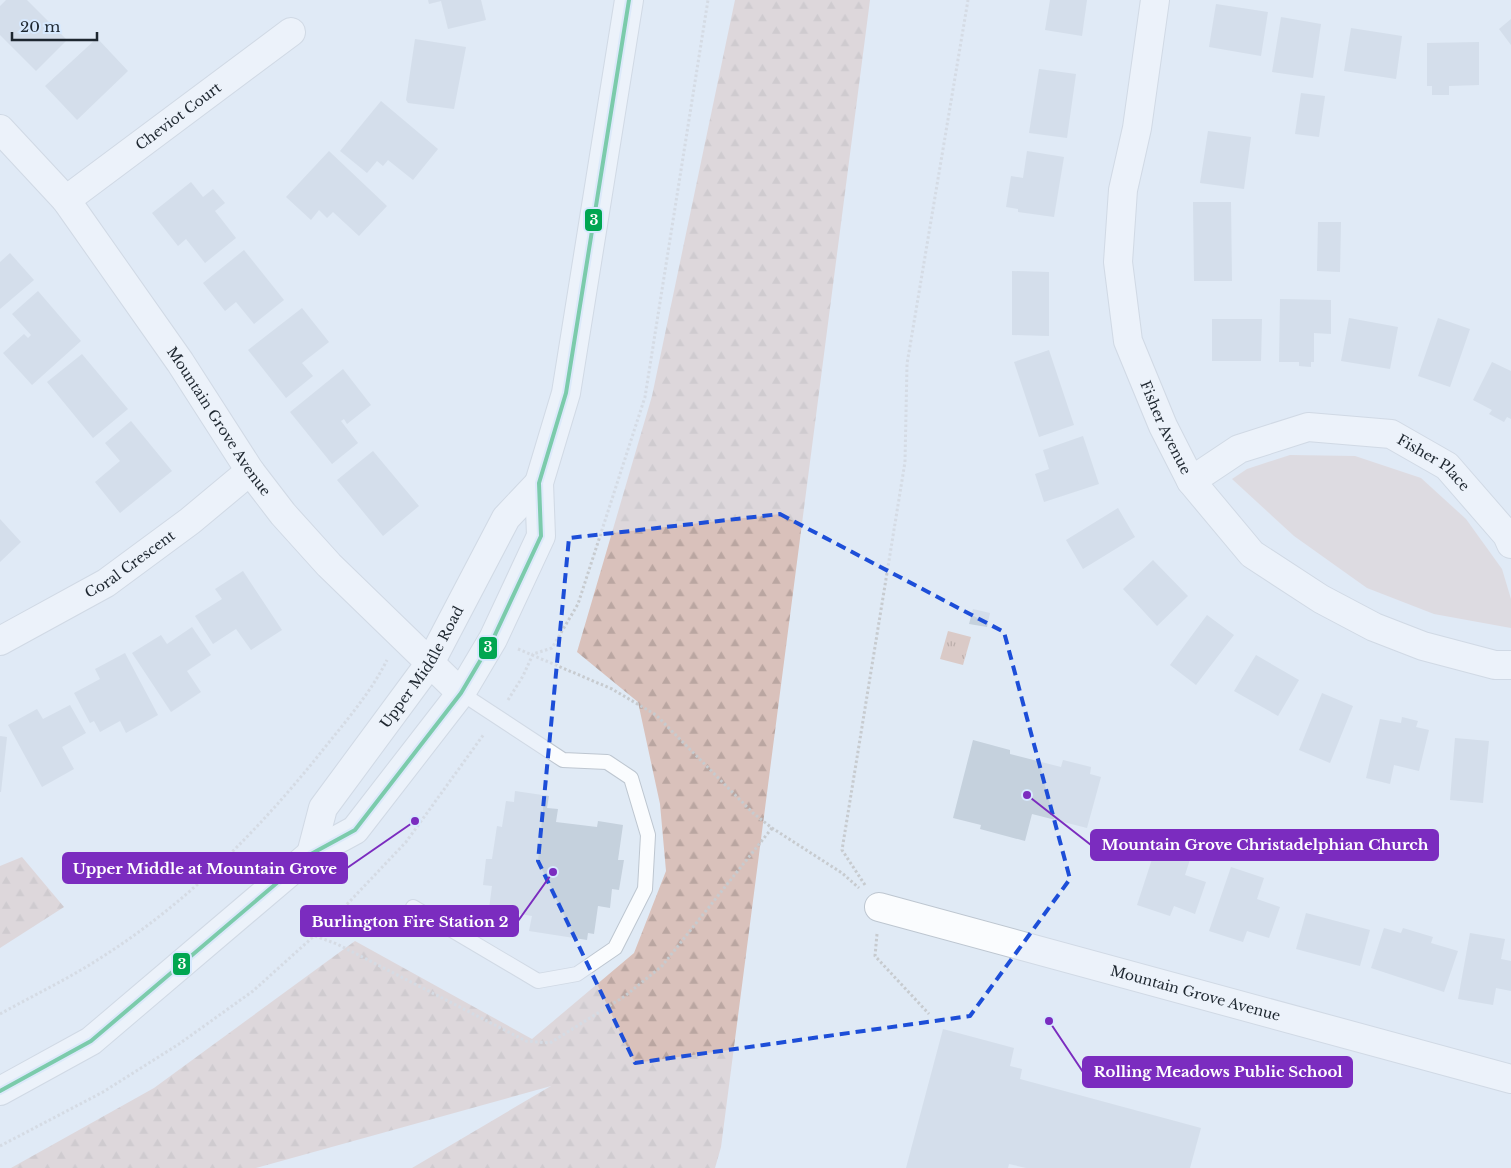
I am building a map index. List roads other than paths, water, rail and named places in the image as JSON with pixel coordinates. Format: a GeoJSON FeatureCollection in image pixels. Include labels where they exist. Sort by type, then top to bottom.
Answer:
{"type":"FeatureCollection","features":[{"type":"Feature","properties":{"kind":"street","name":"Upper Middle Road"},"geometry":{"type":"LineString","coordinates":[[0,1091],[91,1041],[311,854],[355,830],[461,693],[493,639],[541,536],[539,483],[566,393],[629,0]]}},
{"type":"Feature","properties":{"kind":"street","name":"Fisher Avenue"},"geometry":{"type":"LineString","coordinates":[[1156,0],[1137,128],[1123,190],[1118,262],[1128,341],[1162,426],[1190,481],[1252,554],[1321,599],[1374,626],[1423,646],[1495,665],[1511,665]]}},
{"type":"Feature","properties":{"kind":"street","name":"Cheviot Court"},"geometry":{"type":"LineString","coordinates":[[66,200],[291,32]]}},
{"type":"Feature","properties":{"kind":"street","name":"Mountain Grove Avenue"},"geometry":{"type":"LineString","coordinates":[[0,129],[66,200],[180,362],[250,471],[283,514],[329,566],[461,693]]}},
{"type":"Feature","properties":{"kind":"street","name":"Fisher Place"},"geometry":{"type":"LineString","coordinates":[[1190,481],[1239,449],[1308,427],[1391,434],[1448,466],[1507,535],[1511,544]]}},
{"type":"Feature","properties":{"kind":"street","name":"Coral Crescent"},"geometry":{"type":"LineString","coordinates":[[0,641],[106,583],[190,521],[250,471]]}},
{"type":"Feature","properties":{"kind":"street","name":"Upper Middle Road"},"geometry":{"type":"LineString","coordinates":[[311,854],[323,808],[430,663],[506,518],[539,483]]}},
{"type":"Feature","properties":{"kind":"street","name":"Mountain Grove Avenue"},"geometry":{"type":"LineString","coordinates":[[880,907],[1511,1079]]}},
{"type":"Feature","properties":{"kind":"lane"},"geometry":{"type":"LineString","coordinates":[[413,906],[538,981],[577,974],[615,948],[645,889],[648,836],[631,778],[607,762],[563,760],[461,693]]}},
{"type":"Feature","properties":{"kind":"place","name":"Mountain Grove Christadelphian Church"},"geometry":{"type":"Point","coordinates":[1027,795]}},
{"type":"Feature","properties":{"kind":"place","name":"Upper Middle at Mountain Grove"},"geometry":{"type":"Point","coordinates":[415,821]}},
{"type":"Feature","properties":{"kind":"place","name":"Burlington Fire Station 2"},"geometry":{"type":"Point","coordinates":[553,872]}},
{"type":"Feature","properties":{"kind":"place","name":"Rolling Meadows Public School"},"geometry":{"type":"Point","coordinates":[1049,1021]}}]}
